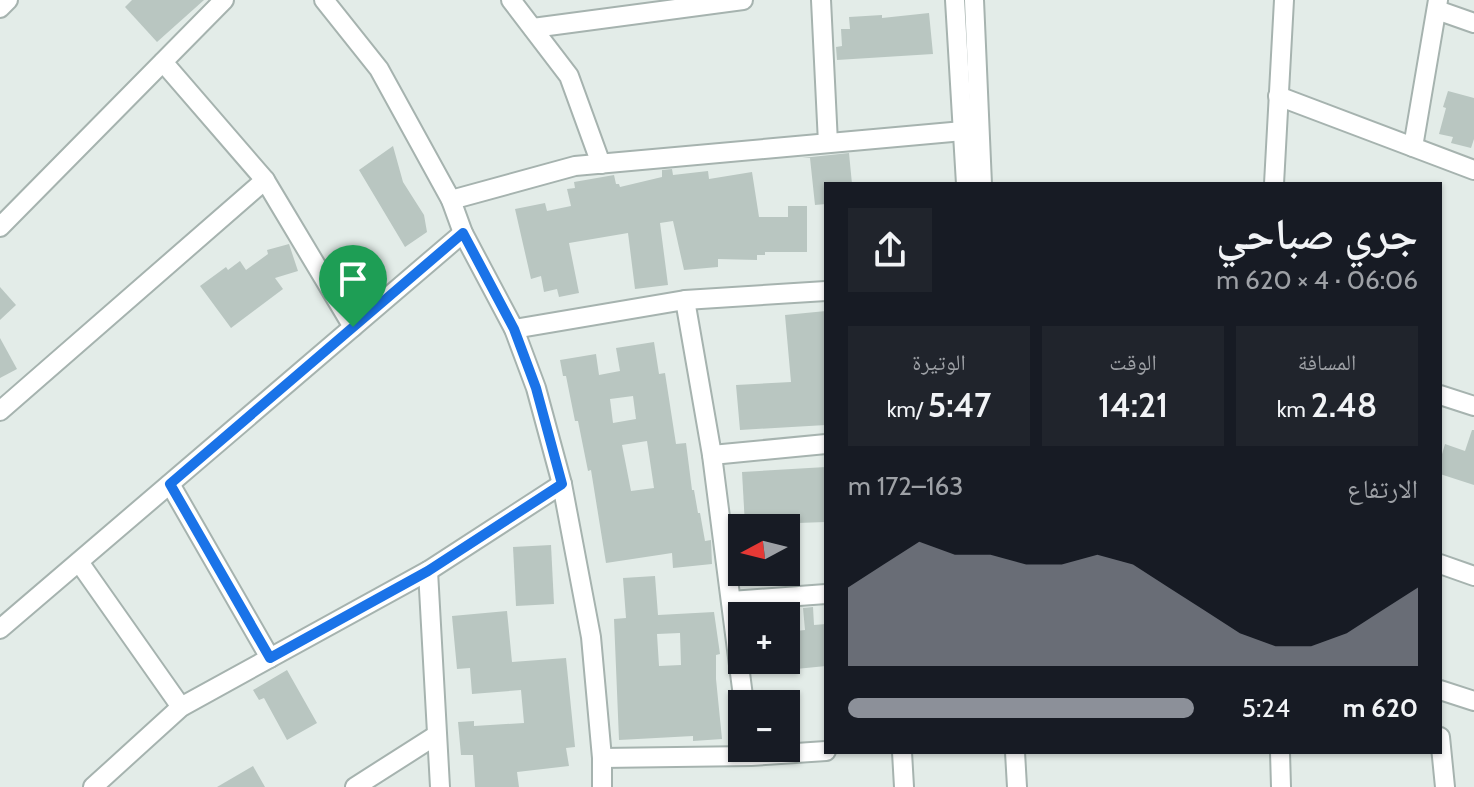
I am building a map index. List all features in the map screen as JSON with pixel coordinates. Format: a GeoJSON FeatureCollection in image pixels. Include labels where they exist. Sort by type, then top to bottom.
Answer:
{"type":"FeatureCollection","features":[{"type":"Feature","properties":{"kind":"street"},"geometry":{"type":"LineString","coordinates":[[0,8],[8,0]]}},
{"type":"Feature","properties":{"kind":"street"},"geometry":{"type":"LineString","coordinates":[[0,227],[224,0]]}},
{"type":"Feature","properties":{"kind":"street"},"geometry":{"type":"LineString","coordinates":[[324,0],[379,69],[451,200],[463,233],[514,329],[536,388],[562,484],[591,637],[602,787]]}},
{"type":"Feature","properties":{"kind":"street"},"geometry":{"type":"LineString","coordinates":[[511,0],[569,76],[601,164]]}},
{"type":"Feature","properties":{"kind":"street"},"geometry":{"type":"LineString","coordinates":[[533,28],[697,3],[743,0]]}},
{"type":"Feature","properties":{"kind":"street"},"geometry":{"type":"LineString","coordinates":[[821,0],[828,143]]}},
{"type":"Feature","properties":{"kind":"street"},"geometry":{"type":"LineString","coordinates":[[955,0],[966,182]]}},
{"type":"Feature","properties":{"kind":"street"},"geometry":{"type":"LineString","coordinates":[[974,0],[982,182]]}},
{"type":"Feature","properties":{"kind":"street"},"geometry":{"type":"LineString","coordinates":[[1274,182],[1284,0]]}},
{"type":"Feature","properties":{"kind":"street"},"geometry":{"type":"LineString","coordinates":[[1413,147],[1438,5],[1474,23]]}},
{"type":"Feature","properties":{"kind":"street"},"geometry":{"type":"LineString","coordinates":[[163,62],[265,180],[353,327]]}},
{"type":"Feature","properties":{"kind":"street"},"geometry":{"type":"LineString","coordinates":[[1278,96],[1474,170]]}},
{"type":"Feature","properties":{"kind":"street"},"geometry":{"type":"LineString","coordinates":[[451,200],[575,166],[963,131]]}},
{"type":"Feature","properties":{"kind":"street"},"geometry":{"type":"LineString","coordinates":[[0,411],[265,180]]}},
{"type":"Feature","properties":{"kind":"street"},"geometry":{"type":"LineString","coordinates":[[0,629],[463,233]]}},
{"type":"Feature","properties":{"kind":"street"},"geometry":{"type":"LineString","coordinates":[[514,329],[685,300],[824,291]]}},
{"type":"Feature","properties":{"kind":"street"},"geometry":{"type":"LineString","coordinates":[[685,300],[712,455],[742,690]]}},
{"type":"Feature","properties":{"kind":"street"},"geometry":{"type":"LineString","coordinates":[[1442,396],[1474,406]]}},
{"type":"Feature","properties":{"kind":"street"},"geometry":{"type":"LineString","coordinates":[[712,455],[824,444]]}},
{"type":"Feature","properties":{"kind":"street"},"geometry":{"type":"LineString","coordinates":[[170,484],[270,658]]}},
{"type":"Feature","properties":{"kind":"street"},"geometry":{"type":"LineString","coordinates":[[93,787],[181,707],[428,571],[562,484]]}},
{"type":"Feature","properties":{"kind":"street"},"geometry":{"type":"LineString","coordinates":[[79,562],[181,707]]}},
{"type":"Feature","properties":{"kind":"street"},"geometry":{"type":"LineString","coordinates":[[1442,565],[1474,576]]}},
{"type":"Feature","properties":{"kind":"street"},"geometry":{"type":"LineString","coordinates":[[428,571],[440,787]]}},
{"type":"Feature","properties":{"kind":"street"},"geometry":{"type":"LineString","coordinates":[[731,601],[824,594]]}},
{"type":"Feature","properties":{"kind":"street"},"geometry":{"type":"LineString","coordinates":[[1442,691],[1474,701]]}},
{"type":"Feature","properties":{"kind":"street"},"geometry":{"type":"LineString","coordinates":[[355,787],[435,736]]}},
{"type":"Feature","properties":{"kind":"street"},"geometry":{"type":"LineString","coordinates":[[800,751],[824,751]]}},
{"type":"Feature","properties":{"kind":"street"},"geometry":{"type":"LineString","coordinates":[[602,758],[728,753]]}},
{"type":"Feature","properties":{"kind":"street"},"geometry":{"type":"LineString","coordinates":[[902,754],[904,787]]}},
{"type":"Feature","properties":{"kind":"street"},"geometry":{"type":"LineString","coordinates":[[1015,754],[1017,787]]}},
{"type":"Feature","properties":{"kind":"street"},"geometry":{"type":"LineString","coordinates":[[1280,754],[1281,787]]}},
{"type":"Feature","properties":{"kind":"street"},"geometry":{"type":"LineString","coordinates":[[1442,754],[1445,787]]}},
{"type":"Feature","properties":{"kind":"building"},"geometry":{"type":"Polygon","coordinates":[[[132,0],[204,0],[157,42],[125,7],[132,0]]]}},
{"type":"Feature","properties":{"kind":"building"},"geometry":{"type":"Polygon","coordinates":[[[929,13],[933,54],[837,60],[836,47],[842,46],[841,29],[850,29],[849,17],[882,15],[882,18],[929,13]]]}},
{"type":"Feature","properties":{"kind":"building"},"geometry":{"type":"Polygon","coordinates":[[[1448,91],[1474,98],[1474,139],[1471,148],[1451,143],[1453,137],[1439,134],[1448,91]]]}},
{"type":"Feature","properties":{"kind":"building"},"geometry":{"type":"Polygon","coordinates":[[[393,146],[403,182],[424,215],[427,232],[405,247],[359,170],[393,146]]]}},
{"type":"Feature","properties":{"kind":"building"},"geometry":{"type":"Polygon","coordinates":[[[849,153],[852,182],[824,182],[824,204],[815,205],[810,158],[802,158],[849,153]]]}},
{"type":"Feature","properties":{"kind":"building"},"geometry":{"type":"Polygon","coordinates":[[[672,169],[673,175],[708,171],[709,179],[752,172],[759,217],[788,217],[788,206],[807,206],[807,252],[765,252],[765,255],[757,255],[757,260],[718,259],[718,267],[684,270],[673,221],[660,223],[668,285],[635,289],[628,233],[569,243],[579,293],[559,297],[557,289],[544,292],[541,276],[531,279],[515,209],[545,203],[547,211],[571,206],[567,189],[575,188],[574,182],[614,175],[620,187],[662,177],[662,170],[672,169]]]}},
{"type":"Feature","properties":{"kind":"building"},"geometry":{"type":"Polygon","coordinates":[[[289,244],[298,271],[275,278],[283,289],[231,328],[200,286],[226,267],[228,270],[240,261],[246,270],[268,254],[267,250],[289,244]]]}},
{"type":"Feature","properties":{"kind":"building"},"geometry":{"type":"Polygon","coordinates":[[[0,287],[16,305],[0,320],[0,287]]]}},
{"type":"Feature","properties":{"kind":"building"},"geometry":{"type":"Polygon","coordinates":[[[824,311],[824,425],[740,430],[736,385],[791,382],[785,315],[824,311]]]}},
{"type":"Feature","properties":{"kind":"building"},"geometry":{"type":"Polygon","coordinates":[[[0,338],[17,369],[0,378],[0,338]]]}},
{"type":"Feature","properties":{"kind":"building"},"geometry":{"type":"Polygon","coordinates":[[[654,342],[659,374],[665,373],[676,444],[686,443],[692,490],[705,541],[711,540],[712,564],[673,568],[672,553],[606,563],[591,470],[588,471],[578,421],[575,421],[560,360],[596,354],[599,375],[620,371],[616,348],[654,342]],[[633,396],[610,399],[613,423],[636,419],[633,396]],[[647,441],[622,445],[631,491],[654,488],[647,441]]]}},
{"type":"Feature","properties":{"kind":"building"},"geometry":{"type":"Polygon","coordinates":[[[1474,430],[1474,485],[1442,475],[1445,444],[1465,451],[1474,430]]]}},
{"type":"Feature","properties":{"kind":"building"},"geometry":{"type":"Polygon","coordinates":[[[824,467],[824,522],[800,523],[800,514],[744,514],[742,472],[824,467]]]}},
{"type":"Feature","properties":{"kind":"building"},"geometry":{"type":"Polygon","coordinates":[[[551,545],[554,604],[516,606],[513,547],[551,545]]]}},
{"type":"Feature","properties":{"kind":"building"},"geometry":{"type":"Polygon","coordinates":[[[655,576],[658,615],[714,612],[720,654],[716,655],[716,679],[722,739],[693,741],[693,736],[619,740],[614,619],[626,618],[623,578],[655,576]],[[680,633],[657,634],[659,666],[681,665],[680,633]]]}},
{"type":"Feature","properties":{"kind":"building"},"geometry":{"type":"Polygon","coordinates":[[[813,607],[814,625],[824,624],[824,666],[800,669],[800,631],[805,630],[803,608],[813,607]]]}},
{"type":"Feature","properties":{"kind":"building"},"geometry":{"type":"Polygon","coordinates":[[[507,611],[512,662],[566,658],[575,747],[566,748],[569,766],[517,772],[519,787],[475,787],[473,755],[461,755],[458,722],[474,721],[474,726],[524,723],[521,690],[472,694],[470,668],[457,669],[452,616],[507,611]]]}},
{"type":"Feature","properties":{"kind":"building"},"geometry":{"type":"Polygon","coordinates":[[[287,670],[317,723],[287,740],[264,698],[259,700],[253,690],[287,670]]]}},
{"type":"Feature","properties":{"kind":"building"},"geometry":{"type":"Polygon","coordinates":[[[253,766],[265,787],[217,787],[253,766]]]}},
{"type":"Feature","properties":{"kind":"route"},"geometry":{"type":"LineString","coordinates":[[463,233],[514,329],[536,388],[562,484],[428,571],[270,658],[170,484],[353,327],[463,233]]}}]}
